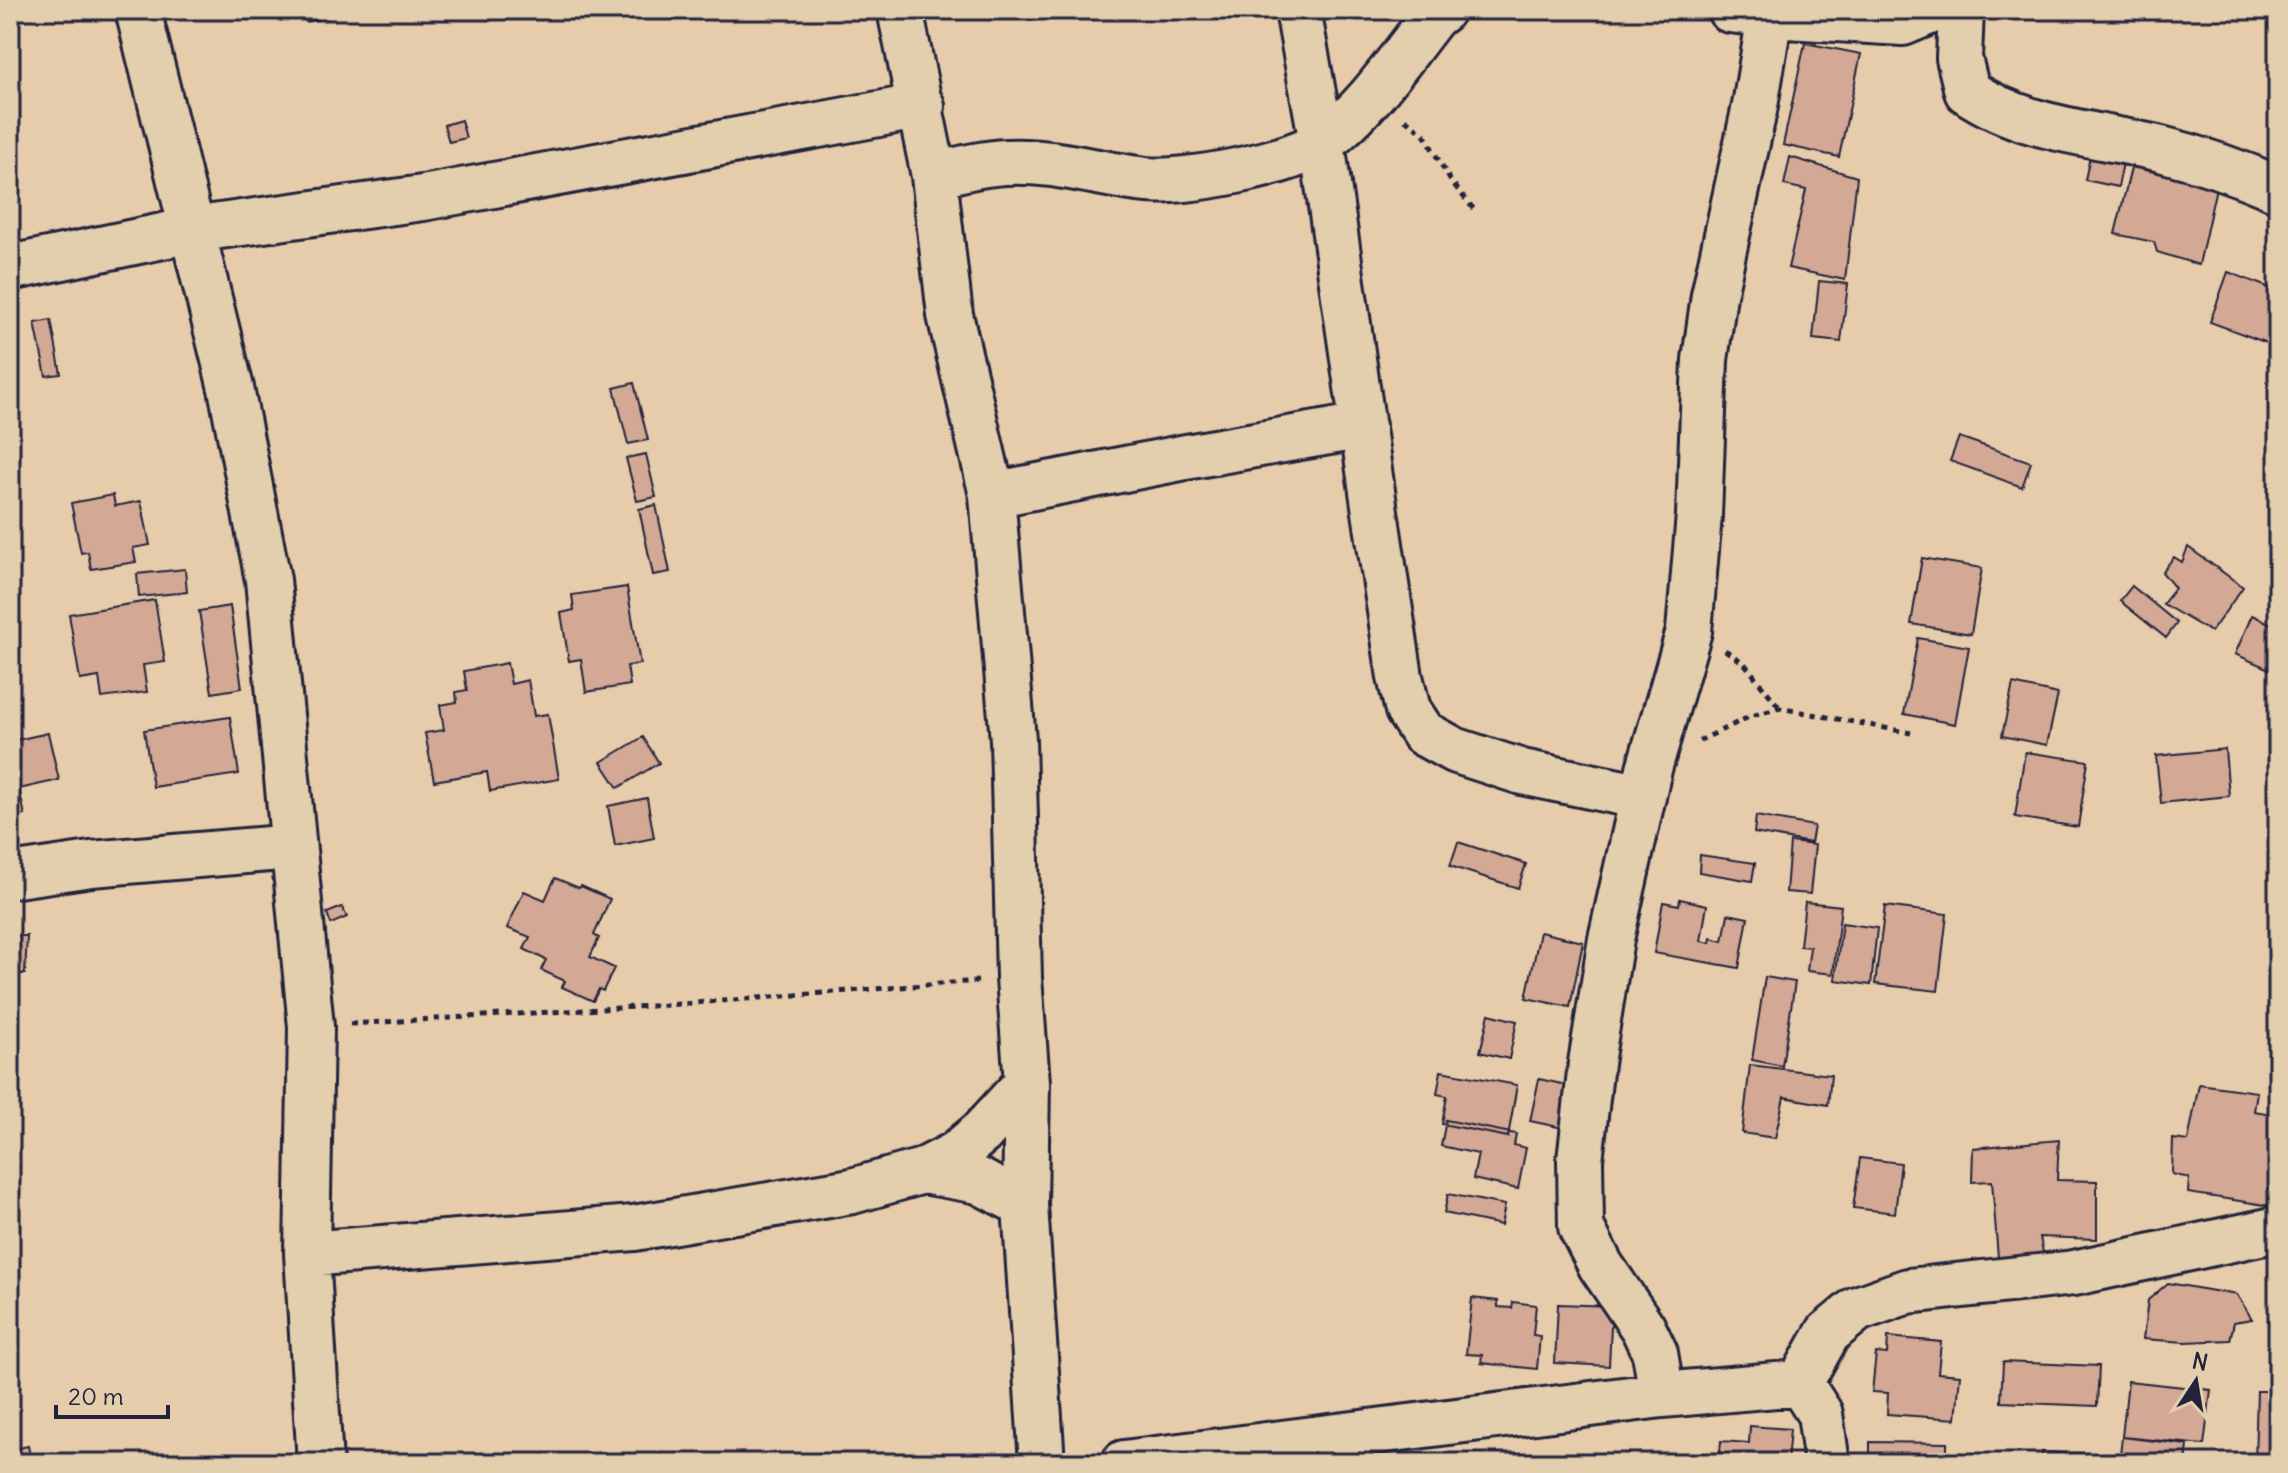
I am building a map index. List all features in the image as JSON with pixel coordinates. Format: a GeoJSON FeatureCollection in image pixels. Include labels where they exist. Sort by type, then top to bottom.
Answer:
{"type":"FeatureCollection","features":[{"type":"Feature","properties":{"kind":"street"},"geometry":{"type":"LineString","coordinates":[[138,10],[231,388],[268,580],[311,1027],[307,1254],[320,1463]]}},
{"type":"Feature","properties":{"kind":"street"},"geometry":{"type":"LineString","coordinates":[[900,10],[934,176],[950,315],[992,495],[1013,740],[1019,978],[1027,1083],[1025,1205],[1042,1463]]}},
{"type":"Feature","properties":{"kind":"street"},"geometry":{"type":"LineString","coordinates":[[1298,10],[1322,143],[1400,677],[1408,710],[1423,733],[1454,750],[1522,772],[1646,783]]}},
{"type":"Feature","properties":{"kind":"street"},"geometry":{"type":"LineString","coordinates":[[934,176],[971,166],[1009,161],[1150,180],[1187,179],[1230,173],[1278,160],[1322,143],[1370,99],[1433,17],[1442,10]]}},
{"type":"Feature","properties":{"kind":"street"},"geometry":{"type":"LineString","coordinates":[[1662,1395],[1655,1353],[1643,1328],[1601,1266],[1581,1227],[1580,1160],[1591,1063],[1611,939],[1646,783],[1689,631],[1699,515],[1707,347],[1714,295],[1755,106],[1750,12],[1903,23],[1934,10]]}},
{"type":"Feature","properties":{"kind":"street"},"geometry":{"type":"LineString","coordinates":[[1961,10],[1959,58],[1967,91],[1988,105],[2024,120],[2163,149],[2248,176],[2278,189]]}},
{"type":"Feature","properties":{"kind":"street"},"geometry":{"type":"LineString","coordinates":[[10,268],[191,230],[423,198],[922,106]]}},
{"type":"Feature","properties":{"kind":"street"},"geometry":{"type":"LineString","coordinates":[[992,495],[1363,426]]}},
{"type":"Feature","properties":{"kind":"street"},"geometry":{"type":"LineString","coordinates":[[10,876],[91,864],[293,847]]}},
{"type":"Feature","properties":{"kind":"street"},"geometry":{"type":"LineString","coordinates":[[307,1254],[634,1228],[852,1191],[923,1171],[965,1147],[1027,1083]]}},
{"type":"Feature","properties":{"kind":"street"},"geometry":{"type":"LineString","coordinates":[[923,1171],[979,1181],[1025,1205]]}},
{"type":"Feature","properties":{"kind":"street"},"geometry":{"type":"LineString","coordinates":[[1800,1383],[1828,1333],[1857,1309],[1908,1291],[2074,1273],[2278,1229]]}},
{"type":"Feature","properties":{"kind":"street"},"geometry":{"type":"LineString","coordinates":[[1124,1463],[1662,1395],[1800,1383]]}},
{"type":"Feature","properties":{"kind":"street"},"geometry":{"type":"LineString","coordinates":[[1800,1383],[1820,1414],[1827,1463]]}},
{"type":"Feature","properties":{"kind":"path"},"geometry":{"type":"LineString","coordinates":[[1370,99],[1409,121],[1424,134],[1450,180],[1476,212]]}},
{"type":"Feature","properties":{"kind":"path"},"geometry":{"type":"LineString","coordinates":[[1689,631],[1744,663],[1780,708]]}},
{"type":"Feature","properties":{"kind":"path"},"geometry":{"type":"LineString","coordinates":[[1646,783],[1674,753],[1751,716],[1780,708],[1911,733]]}},
{"type":"Feature","properties":{"kind":"path"},"geometry":{"type":"LineString","coordinates":[[311,1027],[668,1005],[1019,978]]}},
{"type":"Feature","properties":{"kind":"building"},"geometry":{"type":"Polygon","coordinates":[[[303,10],[355,10],[356,11],[306,22],[303,10]]]}},
{"type":"Feature","properties":{"kind":"building"},"geometry":{"type":"Polygon","coordinates":[[[1805,43],[1861,54],[1839,157],[1783,145],[1805,43]]]}},
{"type":"Feature","properties":{"kind":"building"},"geometry":{"type":"Polygon","coordinates":[[[461,120],[466,138],[449,142],[444,125],[461,120]]]}},
{"type":"Feature","properties":{"kind":"building"},"geometry":{"type":"Polygon","coordinates":[[[2092,146],[2125,153],[2118,187],[2085,180],[2092,146]]]}},
{"type":"Feature","properties":{"kind":"building"},"geometry":{"type":"Polygon","coordinates":[[[1790,157],[1857,177],[1845,280],[1788,268],[1806,190],[1784,185],[1790,157]]]}},
{"type":"Feature","properties":{"kind":"building"},"geometry":{"type":"Polygon","coordinates":[[[2132,164],[2217,183],[2199,265],[2157,252],[2154,242],[2115,234],[2132,164]]]}},
{"type":"Feature","properties":{"kind":"building"},"geometry":{"type":"Polygon","coordinates":[[[2228,272],[2278,291],[2278,347],[2210,322],[2228,272]]]}},
{"type":"Feature","properties":{"kind":"building"},"geometry":{"type":"Polygon","coordinates":[[[1819,281],[1848,284],[1841,342],[1813,339],[1819,281]]]}},
{"type":"Feature","properties":{"kind":"building"},"geometry":{"type":"Polygon","coordinates":[[[51,320],[61,374],[46,376],[35,323],[51,320]]]}},
{"type":"Feature","properties":{"kind":"building"},"geometry":{"type":"Polygon","coordinates":[[[634,383],[648,440],[628,444],[614,388],[634,383]]]}},
{"type":"Feature","properties":{"kind":"building"},"geometry":{"type":"Polygon","coordinates":[[[1959,437],[2031,462],[2022,487],[1950,461],[1959,437]]]}},
{"type":"Feature","properties":{"kind":"building"},"geometry":{"type":"Polygon","coordinates":[[[646,454],[656,497],[637,501],[626,458],[646,454]]]}},
{"type":"Feature","properties":{"kind":"building"},"geometry":{"type":"Polygon","coordinates":[[[113,495],[115,506],[141,501],[150,545],[133,548],[136,562],[91,569],[88,552],[81,553],[71,503],[113,495]]]}},
{"type":"Feature","properties":{"kind":"building"},"geometry":{"type":"Polygon","coordinates":[[[656,505],[670,572],[653,575],[639,509],[656,505]]]}},
{"type":"Feature","properties":{"kind":"building"},"geometry":{"type":"Polygon","coordinates":[[[2188,547],[2243,587],[2211,632],[2163,604],[2175,588],[2162,572],[2174,557],[2182,562],[2188,547]]]}},
{"type":"Feature","properties":{"kind":"building"},"geometry":{"type":"Polygon","coordinates":[[[1922,558],[1982,568],[1971,634],[1911,624],[1922,558]]]}},
{"type":"Feature","properties":{"kind":"building"},"geometry":{"type":"Polygon","coordinates":[[[185,569],[187,592],[139,597],[137,574],[185,569]]]}},
{"type":"Feature","properties":{"kind":"building"},"geometry":{"type":"Polygon","coordinates":[[[2132,586],[2177,623],[2166,638],[2120,601],[2132,586]]]}},
{"type":"Feature","properties":{"kind":"building"},"geometry":{"type":"Polygon","coordinates":[[[627,587],[640,664],[627,666],[630,685],[586,692],[581,659],[569,661],[561,613],[574,610],[572,595],[627,587]]]}},
{"type":"Feature","properties":{"kind":"building"},"geometry":{"type":"Polygon","coordinates":[[[155,600],[165,662],[143,665],[147,692],[102,698],[99,677],[80,680],[69,614],[155,600]]]}},
{"type":"Feature","properties":{"kind":"building"},"geometry":{"type":"Polygon","coordinates":[[[230,606],[242,688],[212,693],[199,611],[230,606]]]}},
{"type":"Feature","properties":{"kind":"building"},"geometry":{"type":"Polygon","coordinates":[[[2252,615],[2278,627],[2278,673],[2235,654],[2252,615]]]}},
{"type":"Feature","properties":{"kind":"building"},"geometry":{"type":"Polygon","coordinates":[[[1918,638],[1969,647],[1955,724],[1904,714],[1918,638]]]}},
{"type":"Feature","properties":{"kind":"building"},"geometry":{"type":"Polygon","coordinates":[[[507,663],[511,684],[528,680],[534,716],[548,714],[559,779],[490,791],[487,772],[434,781],[425,733],[444,730],[440,705],[457,702],[456,692],[467,690],[464,671],[507,663]]]}},
{"type":"Feature","properties":{"kind":"building"},"geometry":{"type":"Polygon","coordinates":[[[2013,684],[2058,694],[2047,745],[2002,736],[2013,684]]]}},
{"type":"Feature","properties":{"kind":"building"},"geometry":{"type":"Polygon","coordinates":[[[230,717],[239,774],[153,787],[144,730],[230,717]]]}},
{"type":"Feature","properties":{"kind":"building"},"geometry":{"type":"Polygon","coordinates":[[[10,733],[12,741],[48,733],[59,780],[19,789],[25,815],[10,818],[10,733]]]}},
{"type":"Feature","properties":{"kind":"building"},"geometry":{"type":"Polygon","coordinates":[[[643,737],[659,763],[618,788],[601,762],[643,737]]]}},
{"type":"Feature","properties":{"kind":"building"},"geometry":{"type":"Polygon","coordinates":[[[2225,749],[2229,796],[2161,803],[2156,756],[2225,749]]]}},
{"type":"Feature","properties":{"kind":"building"},"geometry":{"type":"Polygon","coordinates":[[[2025,752],[2088,761],[2078,827],[2015,817],[2025,752]]]}},
{"type":"Feature","properties":{"kind":"building"},"geometry":{"type":"Polygon","coordinates":[[[647,798],[654,838],[615,846],[608,806],[647,798]]]}},
{"type":"Feature","properties":{"kind":"building"},"geometry":{"type":"Polygon","coordinates":[[[1756,816],[1814,826],[1811,843],[1754,833],[1756,816]]]}},
{"type":"Feature","properties":{"kind":"building"},"geometry":{"type":"Polygon","coordinates":[[[1458,842],[1526,864],[1518,888],[1450,866],[1458,842]]]}},
{"type":"Feature","properties":{"kind":"building"},"geometry":{"type":"Polygon","coordinates":[[[1790,842],[1815,845],[1810,894],[1786,892],[1790,842]]]}},
{"type":"Feature","properties":{"kind":"building"},"geometry":{"type":"Polygon","coordinates":[[[1700,855],[1755,863],[1752,881],[1699,872],[1700,855]]]}},
{"type":"Feature","properties":{"kind":"building"},"geometry":{"type":"Polygon","coordinates":[[[555,878],[610,899],[594,935],[599,938],[590,957],[614,968],[603,991],[599,989],[593,1001],[562,987],[565,981],[541,970],[546,960],[524,949],[530,937],[507,928],[524,891],[545,900],[555,878]]]}},
{"type":"Feature","properties":{"kind":"building"},"geometry":{"type":"Polygon","coordinates":[[[1680,899],[1707,905],[1701,941],[1710,943],[1711,938],[1723,941],[1728,914],[1748,918],[1739,968],[1654,953],[1663,902],[1679,905],[1680,899]]]}},
{"type":"Feature","properties":{"kind":"building"},"geometry":{"type":"Polygon","coordinates":[[[1805,902],[1841,906],[1833,974],[1807,971],[1810,947],[1800,946],[1805,902]]]}},
{"type":"Feature","properties":{"kind":"building"},"geometry":{"type":"Polygon","coordinates":[[[1885,906],[1947,914],[1938,991],[1875,984],[1885,906]]]}},
{"type":"Feature","properties":{"kind":"building"},"geometry":{"type":"Polygon","coordinates":[[[342,907],[347,917],[331,924],[327,913],[342,907]]]}},
{"type":"Feature","properties":{"kind":"building"},"geometry":{"type":"Polygon","coordinates":[[[1842,923],[1877,928],[1871,985],[1835,980],[1842,923]]]}},
{"type":"Feature","properties":{"kind":"building"},"geometry":{"type":"Polygon","coordinates":[[[1540,932],[1583,942],[1570,1007],[1526,998],[1540,932]]]}},
{"type":"Feature","properties":{"kind":"building"},"geometry":{"type":"Polygon","coordinates":[[[10,936],[27,936],[25,974],[10,974],[10,936]]]}},
{"type":"Feature","properties":{"kind":"building"},"geometry":{"type":"Polygon","coordinates":[[[1765,977],[1795,982],[1782,1066],[1752,1060],[1765,977]]]}},
{"type":"Feature","properties":{"kind":"building"},"geometry":{"type":"Polygon","coordinates":[[[1489,1014],[1517,1021],[1509,1059],[1480,1052],[1489,1014]]]}},
{"type":"Feature","properties":{"kind":"building"},"geometry":{"type":"Polygon","coordinates":[[[1750,1065],[1831,1075],[1828,1105],[1784,1097],[1775,1138],[1742,1133],[1750,1065]]]}},
{"type":"Feature","properties":{"kind":"building"},"geometry":{"type":"Polygon","coordinates":[[[1441,1071],[1517,1085],[1508,1137],[1442,1124],[1447,1096],[1437,1094],[1441,1071]]]}},
{"type":"Feature","properties":{"kind":"building"},"geometry":{"type":"Polygon","coordinates":[[[1539,1079],[1571,1086],[1563,1128],[1530,1121],[1539,1079]]]}},
{"type":"Feature","properties":{"kind":"building"},"geometry":{"type":"Polygon","coordinates":[[[2199,1084],[2257,1092],[2254,1111],[2278,1115],[2278,1207],[2188,1193],[2189,1178],[2172,1174],[2173,1139],[2188,1141],[2199,1084]]]}},
{"type":"Feature","properties":{"kind":"building"},"geometry":{"type":"Polygon","coordinates":[[[1446,1120],[1516,1134],[1514,1145],[1526,1148],[1518,1189],[1473,1179],[1478,1154],[1441,1146],[1446,1120]]]}},
{"type":"Feature","properties":{"kind":"building"},"geometry":{"type":"Polygon","coordinates":[[[2059,1140],[2057,1180],[2097,1181],[2097,1239],[2040,1237],[2044,1257],[1998,1258],[1992,1181],[1972,1182],[1973,1148],[2059,1140]]]}},
{"type":"Feature","properties":{"kind":"building"},"geometry":{"type":"Polygon","coordinates":[[[1860,1158],[1901,1163],[1895,1213],[1853,1208],[1860,1158]]]}},
{"type":"Feature","properties":{"kind":"building"},"geometry":{"type":"Polygon","coordinates":[[[1448,1194],[1505,1205],[1501,1225],[1444,1213],[1448,1194]]]}},
{"type":"Feature","properties":{"kind":"building"},"geometry":{"type":"Polygon","coordinates":[[[2168,1283],[2237,1295],[2252,1319],[2234,1322],[2230,1340],[2186,1342],[2143,1339],[2148,1300],[2168,1283]]]}},
{"type":"Feature","properties":{"kind":"building"},"geometry":{"type":"Polygon","coordinates":[[[1472,1298],[1498,1301],[1498,1307],[1512,1308],[1513,1302],[1536,1305],[1533,1335],[1540,1336],[1537,1369],[1481,1363],[1482,1355],[1466,1354],[1472,1298]]]}},
{"type":"Feature","properties":{"kind":"building"},"geometry":{"type":"Polygon","coordinates":[[[2278,1299],[2278,1332],[2271,1330],[2278,1299]]]}},
{"type":"Feature","properties":{"kind":"building"},"geometry":{"type":"Polygon","coordinates":[[[1558,1304],[1612,1306],[1609,1366],[1555,1363],[1558,1304]]]}},
{"type":"Feature","properties":{"kind":"building"},"geometry":{"type":"Polygon","coordinates":[[[1888,1337],[1941,1342],[1938,1373],[1960,1375],[1956,1419],[1887,1414],[1888,1393],[1872,1392],[1876,1353],[1887,1354],[1888,1337]]]}},
{"type":"Feature","properties":{"kind":"building"},"geometry":{"type":"Polygon","coordinates":[[[2003,1362],[2099,1366],[2097,1406],[2001,1402],[2003,1362]]]}},
{"type":"Feature","properties":{"kind":"building"},"geometry":{"type":"Polygon","coordinates":[[[2128,1381],[2211,1390],[2204,1445],[2122,1437],[2128,1381]]]}},
{"type":"Feature","properties":{"kind":"building"},"geometry":{"type":"Polygon","coordinates":[[[2257,1391],[2278,1391],[2278,1463],[2255,1463],[2257,1391]]]}},
{"type":"Feature","properties":{"kind":"building"},"geometry":{"type":"Polygon","coordinates":[[[1750,1426],[1790,1429],[1787,1463],[1719,1463],[1721,1441],[1749,1443],[1750,1426]]]}},
{"type":"Feature","properties":{"kind":"building"},"geometry":{"type":"Polygon","coordinates":[[[2122,1437],[2188,1445],[2186,1463],[2119,1463],[2122,1437]]]}},
{"type":"Feature","properties":{"kind":"building"},"geometry":{"type":"Polygon","coordinates":[[[1870,1442],[1947,1443],[1947,1463],[1870,1463],[1870,1442]]]}},
{"type":"Feature","properties":{"kind":"building"},"geometry":{"type":"Polygon","coordinates":[[[28,1446],[32,1463],[10,1463],[10,1450],[28,1446]]]}},
{"type":"Feature","properties":{"kind":"building"},"geometry":{"type":"Polygon","coordinates":[[[2042,1452],[2095,1454],[2094,1463],[2042,1463],[2042,1452]]]}},
{"type":"Feature","properties":{"kind":"building"},"geometry":{"type":"Polygon","coordinates":[[[216,1454],[297,1460],[297,1463],[216,1463],[216,1454]]]}}]}
